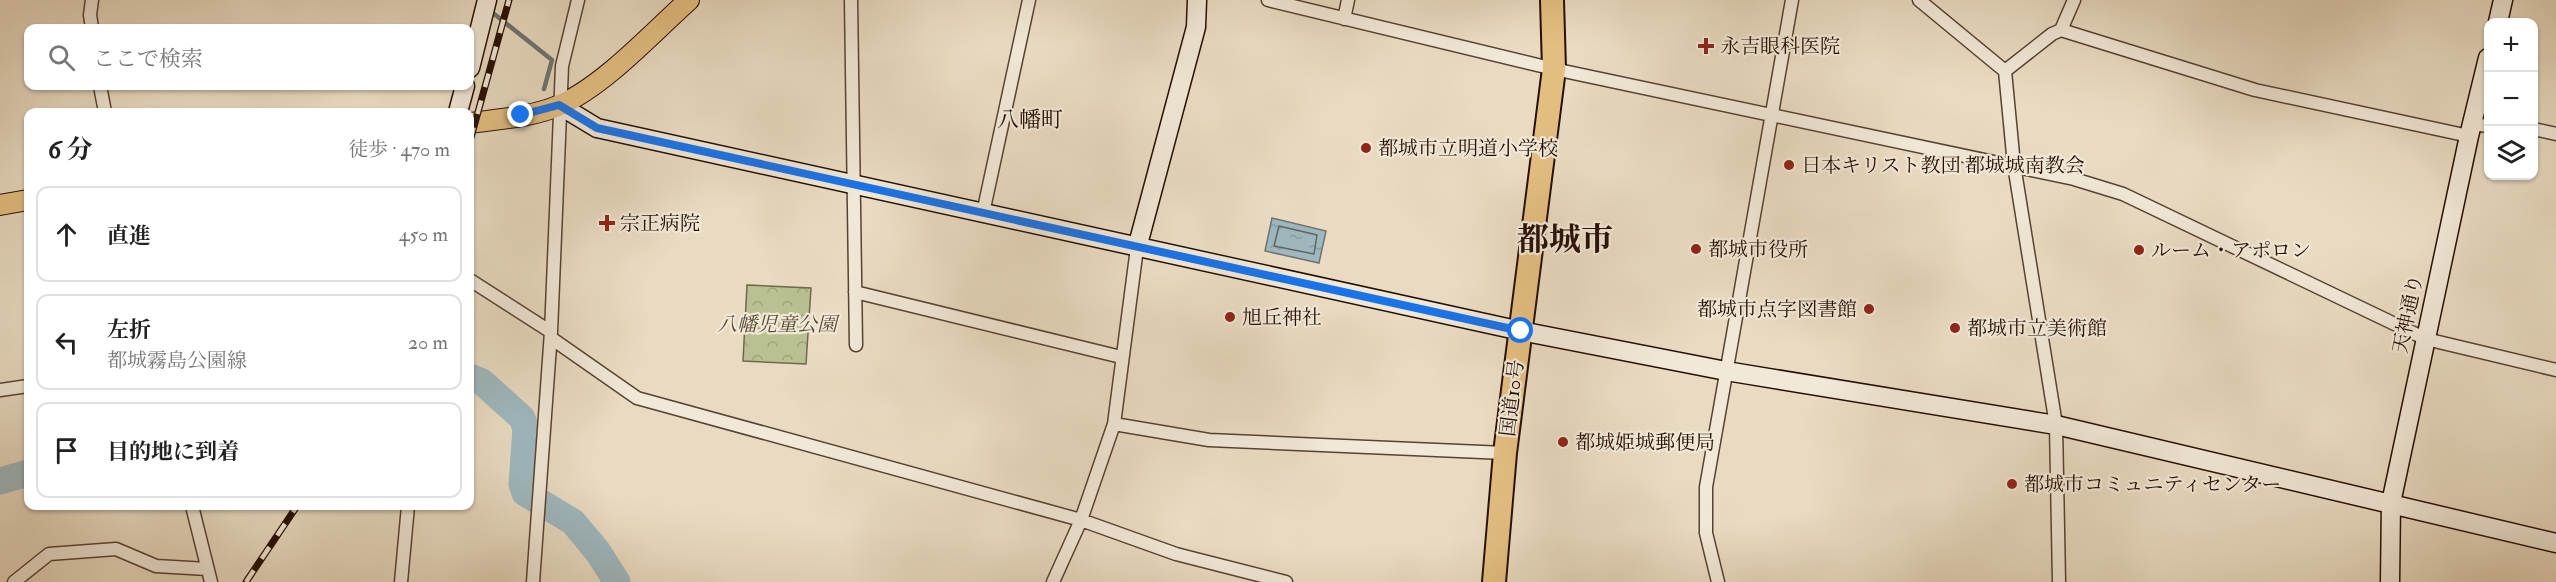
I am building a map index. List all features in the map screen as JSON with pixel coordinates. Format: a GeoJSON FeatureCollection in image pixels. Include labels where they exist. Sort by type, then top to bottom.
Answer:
{"type":"FeatureCollection","features":[{"type":"Feature","properties":{"kind":"highway","name":"国道10号"},"geometry":{"type":"LineString","coordinates":[[1494,582],[1505,453],[1554,69],[1552,0]]}},
{"type":"Feature","properties":{"kind":"main road"},"geometry":{"type":"LineString","coordinates":[[474,122],[521,115],[559,105],[590,88],[689,0]]}},
{"type":"Feature","properties":{"kind":"main road"},"geometry":{"type":"LineString","coordinates":[[0,205],[24,201]]}},
{"type":"Feature","properties":{"kind":"street"},"geometry":{"type":"LineString","coordinates":[[91,24],[90,15],[93,0]]}},
{"type":"Feature","properties":{"kind":"street"},"geometry":{"type":"LineString","coordinates":[[533,582],[551,335],[562,66],[578,0]]}},
{"type":"Feature","properties":{"kind":"street"},"geometry":{"type":"LineString","coordinates":[[852,0],[856,345]]}},
{"type":"Feature","properties":{"kind":"street"},"geometry":{"type":"LineString","coordinates":[[983,213],[1029,0]]}},
{"type":"Feature","properties":{"kind":"street"},"geometry":{"type":"LineString","coordinates":[[1053,582],[1081,520],[1114,424],[1137,248],[1196,27],[1197,0]]}},
{"type":"Feature","properties":{"kind":"street"},"geometry":{"type":"LineString","coordinates":[[1268,0],[1554,69],[1771,113],[2074,179],[2123,194],[2426,339],[2556,370]]}},
{"type":"Feature","properties":{"kind":"street"},"geometry":{"type":"LineString","coordinates":[[1344,18],[1348,0]]}},
{"type":"Feature","properties":{"kind":"street"},"geometry":{"type":"LineString","coordinates":[[1718,582],[1706,533],[1706,487],[1792,0]]}},
{"type":"Feature","properties":{"kind":"street"},"geometry":{"type":"LineString","coordinates":[[1919,0],[2005,71],[2014,165],[2056,425],[2059,582]]}},
{"type":"Feature","properties":{"kind":"street"},"geometry":{"type":"LineString","coordinates":[[2061,30],[2073,0]]}},
{"type":"Feature","properties":{"kind":"street"},"geometry":{"type":"LineString","coordinates":[[2499,18],[2503,0]]}},
{"type":"Feature","properties":{"kind":"street"},"geometry":{"type":"LineString","coordinates":[[474,52],[485,8]]}},
{"type":"Feature","properties":{"kind":"street"},"geometry":{"type":"LineString","coordinates":[[2005,71],[2052,33],[2061,30],[2255,90],[2476,129]]}},
{"type":"Feature","properties":{"kind":"street","name":"天神通り"},"geometry":{"type":"LineString","coordinates":[[2390,582],[2391,503],[2426,339],[2476,129],[2486,72]]}},
{"type":"Feature","properties":{"kind":"street"},"geometry":{"type":"LineString","coordinates":[[101,90],[104,108]]}},
{"type":"Feature","properties":{"kind":"street"},"geometry":{"type":"LineString","coordinates":[[459,108],[464,90]]}},
{"type":"Feature","properties":{"kind":"street"},"geometry":{"type":"LineString","coordinates":[[559,105],[597,128],[1137,248],[1521,331],[1726,371],[2056,425],[2556,543]]}},
{"type":"Feature","properties":{"kind":"street"},"geometry":{"type":"LineString","coordinates":[[2538,130],[2556,134]]}},
{"type":"Feature","properties":{"kind":"street"},"geometry":{"type":"LineString","coordinates":[[474,283],[637,398],[1081,520],[1176,554],[1286,582]]}},
{"type":"Feature","properties":{"kind":"street"},"geometry":{"type":"LineString","coordinates":[[855,292],[1121,357]]}},
{"type":"Feature","properties":{"kind":"street"},"geometry":{"type":"LineString","coordinates":[[0,390],[24,387]]}},
{"type":"Feature","properties":{"kind":"street"},"geometry":{"type":"LineString","coordinates":[[1114,424],[1209,440],[1505,453]]}},
{"type":"Feature","properties":{"kind":"street"},"geometry":{"type":"LineString","coordinates":[[193,510],[211,582]]}},
{"type":"Feature","properties":{"kind":"street"},"geometry":{"type":"LineString","coordinates":[[401,582],[408,510]]}},
{"type":"Feature","properties":{"kind":"street"},"geometry":{"type":"LineString","coordinates":[[14,582],[49,554],[116,549],[156,566],[207,569]]}},
{"type":"Feature","properties":{"kind":"green space","name":"八幡児童公園"},"geometry":{"type":"Polygon","coordinates":[[[747,285],[811,288],[806,364],[743,361],[747,285]]]}},
{"type":"Feature","properties":{"kind":"water"},"geometry":{"type":"Polygon","coordinates":[[[1272,218],[1326,231],[1319,263],[1265,251],[1272,218]]]}},
{"type":"Feature","properties":{"kind":"waterway"},"geometry":{"type":"LineString","coordinates":[[488,9],[552,60],[544,89]]}},
{"type":"Feature","properties":{"kind":"waterway"},"geometry":{"type":"LineString","coordinates":[[474,379],[482,382],[522,418],[526,429],[522,484],[525,493],[573,522],[598,552],[617,582]]}},
{"type":"Feature","properties":{"kind":"waterway"},"geometry":{"type":"LineString","coordinates":[[0,481],[24,474]]}},
{"type":"Feature","properties":{"kind":"railway"},"geometry":{"type":"LineString","coordinates":[[474,127],[509,0]]}},
{"type":"Feature","properties":{"kind":"railway"},"geometry":{"type":"LineString","coordinates":[[246,582],[294,510]]}},
{"type":"Feature","properties":{"kind":"place","name":"永吉眼科医院"},"geometry":{"type":"Point","coordinates":[1706,46]}},
{"type":"Feature","properties":{"kind":"place","name":"都城市立明道小学校"},"geometry":{"type":"Point","coordinates":[1366,148]}},
{"type":"Feature","properties":{"kind":"place","name":"日本キリスト教団 都城城南教会"},"geometry":{"type":"Point","coordinates":[1789,165]}},
{"type":"Feature","properties":{"kind":"place","name":"宗正病院"},"geometry":{"type":"Point","coordinates":[607,223]}},
{"type":"Feature","properties":{"kind":"place","name":"都城市役所"},"geometry":{"type":"Point","coordinates":[1696,249]}},
{"type":"Feature","properties":{"kind":"place","name":"ルーム・アポロン"},"geometry":{"type":"Point","coordinates":[2139,250]}},
{"type":"Feature","properties":{"kind":"place","name":"都城市点字図書館"},"geometry":{"type":"Point","coordinates":[1869,309]}},
{"type":"Feature","properties":{"kind":"place","name":"旭丘神社"},"geometry":{"type":"Point","coordinates":[1230,317]}},
{"type":"Feature","properties":{"kind":"place","name":"都城市立美術館"},"geometry":{"type":"Point","coordinates":[1955,328]}},
{"type":"Feature","properties":{"kind":"place","name":"都城姫城郵便局"},"geometry":{"type":"Point","coordinates":[1563,442]}},
{"type":"Feature","properties":{"kind":"place","name":"都城市コミュニティセンター"},"geometry":{"type":"Point","coordinates":[2012,484]}},
{"type":"Feature","properties":{"kind":"district","name":"八幡町"},"geometry":{"type":"Point","coordinates":[1030,120]}},
{"type":"Feature","properties":{"kind":"district","name":"都城市"},"geometry":{"type":"Point","coordinates":[1565,240]}},
{"type":"Feature","properties":{"kind":"route"},"geometry":{"type":"LineString","coordinates":[[521,115],[559,105],[597,128],[1151,252],[1521,331]]}}]}
